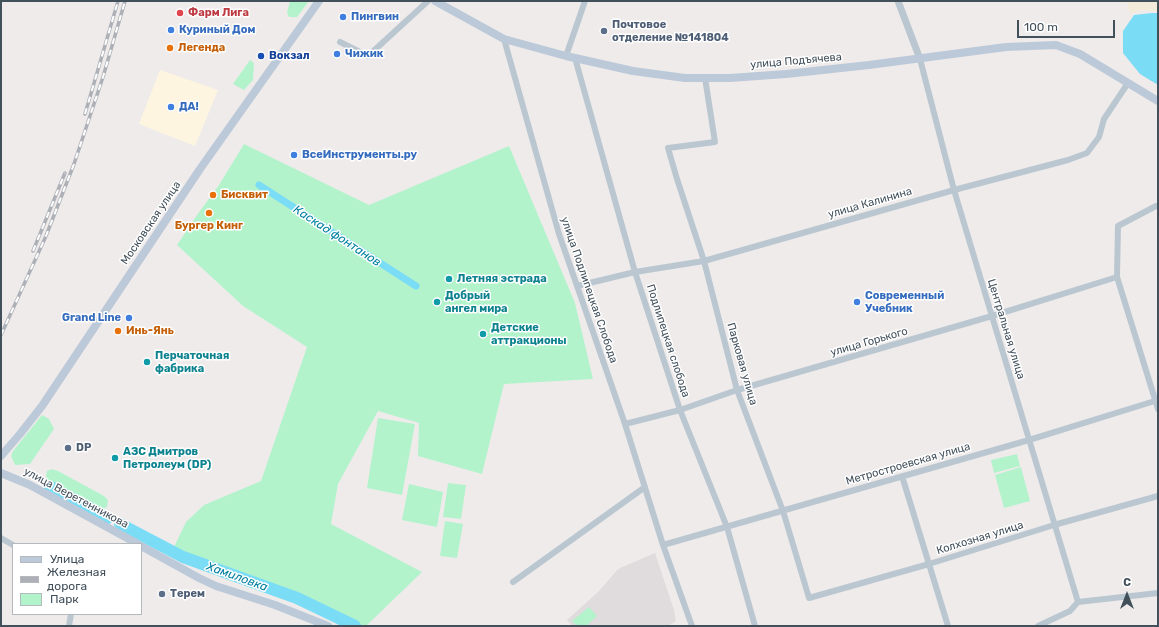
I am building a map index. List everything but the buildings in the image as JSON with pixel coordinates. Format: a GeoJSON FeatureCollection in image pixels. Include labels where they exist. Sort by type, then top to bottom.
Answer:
{"type":"FeatureCollection","features":[{"type":"Feature","properties":{"kind":"main road","name":"Московская улица"},"geometry":{"type":"LineString","coordinates":[[1,456],[42,406],[200,169],[318,1]]}},
{"type":"Feature","properties":{"kind":"main road","name":"улица Подъячева"},"geometry":{"type":"LineString","coordinates":[[435,1],[504,39],[566,56],[633,71],[685,78],[730,78],[786,74],[920,59],[1006,47],[1056,46],[1080,54],[1158,101]]}},
{"type":"Feature","properties":{"kind":"main road","name":"улица Веретенникова"},"geometry":{"type":"LineString","coordinates":[[2,473],[30,485],[136,543]]}},
{"type":"Feature","properties":{"kind":"main road"},"geometry":{"type":"LineString","coordinates":[[142,547],[216,586],[275,605],[328,626]]}},
{"type":"Feature","properties":{"kind":"street"},"geometry":{"type":"LineString","coordinates":[[340,42],[368,56],[428,1]]}},
{"type":"Feature","properties":{"kind":"street"},"geometry":{"type":"LineString","coordinates":[[566,56],[586,1]]}},
{"type":"Feature","properties":{"kind":"street"},"geometry":{"type":"LineString","coordinates":[[898,1],[920,59]]}},
{"type":"Feature","properties":{"kind":"street","name":"улица Подлипецкая Слобода"},"geometry":{"type":"LineString","coordinates":[[504,39],[559,234],[625,424],[663,545],[692,626]]}},
{"type":"Feature","properties":{"kind":"street","name":"Подлипецкая слобода"},"geometry":{"type":"LineString","coordinates":[[575,58],[635,272],[680,410],[727,526],[755,626]]}},
{"type":"Feature","properties":{"kind":"street","name":"Центральная улица"},"geometry":{"type":"LineString","coordinates":[[920,59],[954,190],[1078,602]]}},
{"type":"Feature","properties":{"kind":"street","name":"Парковая улица"},"geometry":{"type":"LineString","coordinates":[[705,78],[715,142],[668,148],[704,260],[737,390],[783,511],[809,598]]}},
{"type":"Feature","properties":{"kind":"street","name":"улица Калинина"},"geometry":{"type":"LineString","coordinates":[[577,286],[635,272],[704,260],[954,190],[1068,160],[1087,153],[1099,137],[1104,119],[1128,83]]}},
{"type":"Feature","properties":{"kind":"street"},"geometry":{"type":"LineString","coordinates":[[1156,206],[1118,226],[1117,277],[1157,400],[1158,409]]}},
{"type":"Feature","properties":{"kind":"street","name":"улица Горького"},"geometry":{"type":"LineString","coordinates":[[625,424],[680,410],[737,390],[992,316],[1117,277]]}},
{"type":"Feature","properties":{"kind":"street","name":"Метростроевская улица"},"geometry":{"type":"LineString","coordinates":[[663,545],[1030,440],[1157,400]]}},
{"type":"Feature","properties":{"kind":"street"},"geometry":{"type":"LineString","coordinates":[[902,476],[948,626]]}},
{"type":"Feature","properties":{"kind":"street"},"geometry":{"type":"LineString","coordinates":[[512,582],[645,487]]}},
{"type":"Feature","properties":{"kind":"street","name":"Колхозная улица"},"geometry":{"type":"LineString","coordinates":[[809,598],[929,564],[1054,525],[1158,496]]}},
{"type":"Feature","properties":{"kind":"street"},"geometry":{"type":"LineString","coordinates":[[1,538],[12,544]]}},
{"type":"Feature","properties":{"kind":"street"},"geometry":{"type":"LineString","coordinates":[[1038,626],[1070,611],[1078,602],[1158,593]]}},
{"type":"Feature","properties":{"kind":"street"},"geometry":{"type":"LineString","coordinates":[[69,626],[71,615]]}},
{"type":"Feature","properties":{"kind":"shaded area"},"geometry":{"type":"Polygon","coordinates":[[[160,70],[218,90],[195,146],[139,124],[160,70]]]}},
{"type":"Feature","properties":{"kind":"shaded area"},"geometry":{"type":"Polygon","coordinates":[[[655,553],[674,610],[676,621],[668,626],[572,626],[567,620],[599,591],[618,569],[655,553]]]}},
{"type":"Feature","properties":{"kind":"green space"},"geometry":{"type":"Polygon","coordinates":[[[290,1],[309,1],[297,17],[289,17],[287,13],[290,1]]]}},
{"type":"Feature","properties":{"kind":"green space"},"geometry":{"type":"Polygon","coordinates":[[[250,60],[254,63],[253,80],[244,90],[233,84],[250,60]]]}},
{"type":"Feature","properties":{"kind":"green space"},"geometry":{"type":"Polygon","coordinates":[[[244,144],[369,205],[509,146],[575,303],[593,379],[504,384],[482,474],[418,456],[419,423],[378,411],[338,484],[331,524],[422,572],[366,626],[360,626],[174,547],[186,522],[204,505],[261,481],[307,347],[243,306],[177,245],[219,185],[244,144]]]}},
{"type":"Feature","properties":{"kind":"green space"},"geometry":{"type":"Polygon","coordinates":[[[42,415],[49,419],[54,429],[30,464],[15,465],[11,456],[13,451],[42,415]]]}},
{"type":"Feature","properties":{"kind":"green space"},"geometry":{"type":"Polygon","coordinates":[[[378,418],[415,424],[402,495],[367,488],[378,418]]]}},
{"type":"Feature","properties":{"kind":"green space"},"geometry":{"type":"Polygon","coordinates":[[[1017,454],[1020,466],[994,473],[991,460],[1017,454]]]}},
{"type":"Feature","properties":{"kind":"green space"},"geometry":{"type":"Polygon","coordinates":[[[1021,467],[1030,501],[1004,508],[995,475],[1021,467]]]}},
{"type":"Feature","properties":{"kind":"green space"},"geometry":{"type":"Polygon","coordinates":[[[51,469],[58,471],[104,496],[108,500],[107,507],[102,509],[47,480],[47,471],[51,469]]]}},
{"type":"Feature","properties":{"kind":"green space"},"geometry":{"type":"Polygon","coordinates":[[[448,483],[466,485],[461,519],[443,517],[448,483]]]}},
{"type":"Feature","properties":{"kind":"green space"},"geometry":{"type":"Polygon","coordinates":[[[409,484],[443,492],[437,527],[402,520],[409,484]]]}},
{"type":"Feature","properties":{"kind":"green space"},"geometry":{"type":"Polygon","coordinates":[[[445,521],[463,524],[457,558],[440,556],[445,521]]]}},
{"type":"Feature","properties":{"kind":"green space"},"geometry":{"type":"Polygon","coordinates":[[[589,607],[597,616],[586,626],[577,626],[572,621],[589,607]]]}},
{"type":"Feature","properties":{"kind":"sand"},"geometry":{"type":"Polygon","coordinates":[[[1128,1],[1158,1],[1158,11],[1143,10],[1130,14],[1128,1]]]}},
{"type":"Feature","properties":{"kind":"water"},"geometry":{"type":"Polygon","coordinates":[[[1158,13],[1158,85],[1140,74],[1123,53],[1123,31],[1134,15],[1158,13]]]}},
{"type":"Feature","properties":{"kind":"waterway","name":"Каскад фонтанов"},"geometry":{"type":"LineString","coordinates":[[259,185],[416,286]]}},
{"type":"Feature","properties":{"kind":"waterway","name":"Хамиловка"},"geometry":{"type":"LineString","coordinates":[[49,486],[108,518]]}},
{"type":"Feature","properties":{"kind":"waterway","name":"Хамиловка"},"geometry":{"type":"LineString","coordinates":[[120,524],[183,557],[297,598],[355,626]]}},
{"type":"Feature","properties":{"kind":"railway"},"geometry":{"type":"LineString","coordinates":[[85,114],[118,1]]}},
{"type":"Feature","properties":{"kind":"railway"},"geometry":{"type":"LineString","coordinates":[[1,335],[46,236],[74,164],[103,77],[125,1]]}},
{"type":"Feature","properties":{"kind":"railway"},"geometry":{"type":"LineString","coordinates":[[33,251],[65,173]]}},
{"type":"Feature","properties":{"kind":"place","name":"Фарм Лига"},"geometry":{"type":"Point","coordinates":[180,13]}},
{"type":"Feature","properties":{"kind":"place","name":"Пингвин"},"geometry":{"type":"Point","coordinates":[343,17]}},
{"type":"Feature","properties":{"kind":"place","name":"Куриный Дом"},"geometry":{"type":"Point","coordinates":[171,30]}},
{"type":"Feature","properties":{"kind":"place","name":"Почтовое отделение №141804"},"geometry":{"type":"Point","coordinates":[604,31]}},
{"type":"Feature","properties":{"kind":"place","name":"Легенда"},"geometry":{"type":"Point","coordinates":[170,48]}},
{"type":"Feature","properties":{"kind":"place","name":"Чижик"},"geometry":{"type":"Point","coordinates":[337,54]}},
{"type":"Feature","properties":{"kind":"place","name":"Вокзал"},"geometry":{"type":"Point","coordinates":[261,56]}},
{"type":"Feature","properties":{"kind":"place","name":"ДА!"},"geometry":{"type":"Point","coordinates":[171,107]}},
{"type":"Feature","properties":{"kind":"place","name":"ВсеИнструменты.ру"},"geometry":{"type":"Point","coordinates":[294,155]}},
{"type":"Feature","properties":{"kind":"place","name":"Бисквит"},"geometry":{"type":"Point","coordinates":[213,195]}},
{"type":"Feature","properties":{"kind":"place","name":"Бургер Кинг"},"geometry":{"type":"Point","coordinates":[209,213]}},
{"type":"Feature","properties":{"kind":"place","name":"Летняя эстрада"},"geometry":{"type":"Point","coordinates":[449,279]}},
{"type":"Feature","properties":{"kind":"place","name":"Добрый ангел мира"},"geometry":{"type":"Point","coordinates":[437,302]}},
{"type":"Feature","properties":{"kind":"place","name":"Современный Учебник"},"geometry":{"type":"Point","coordinates":[857,302]}},
{"type":"Feature","properties":{"kind":"place","name":"Grand Line"},"geometry":{"type":"Point","coordinates":[129,318]}},
{"type":"Feature","properties":{"kind":"place","name":"Инь-Янь"},"geometry":{"type":"Point","coordinates":[118,331]}},
{"type":"Feature","properties":{"kind":"place","name":"Детские аттракционы"},"geometry":{"type":"Point","coordinates":[483,334]}},
{"type":"Feature","properties":{"kind":"place","name":"Перчаточная фабрика"},"geometry":{"type":"Point","coordinates":[147,362]}},
{"type":"Feature","properties":{"kind":"place","name":"DP"},"geometry":{"type":"Point","coordinates":[68,448]}},
{"type":"Feature","properties":{"kind":"place","name":"АЗС Дмитров Петролеум (DP)"},"geometry":{"type":"Point","coordinates":[115,458]}},
{"type":"Feature","properties":{"kind":"place","name":"Терем"},"geometry":{"type":"Point","coordinates":[162,594]}}]}
